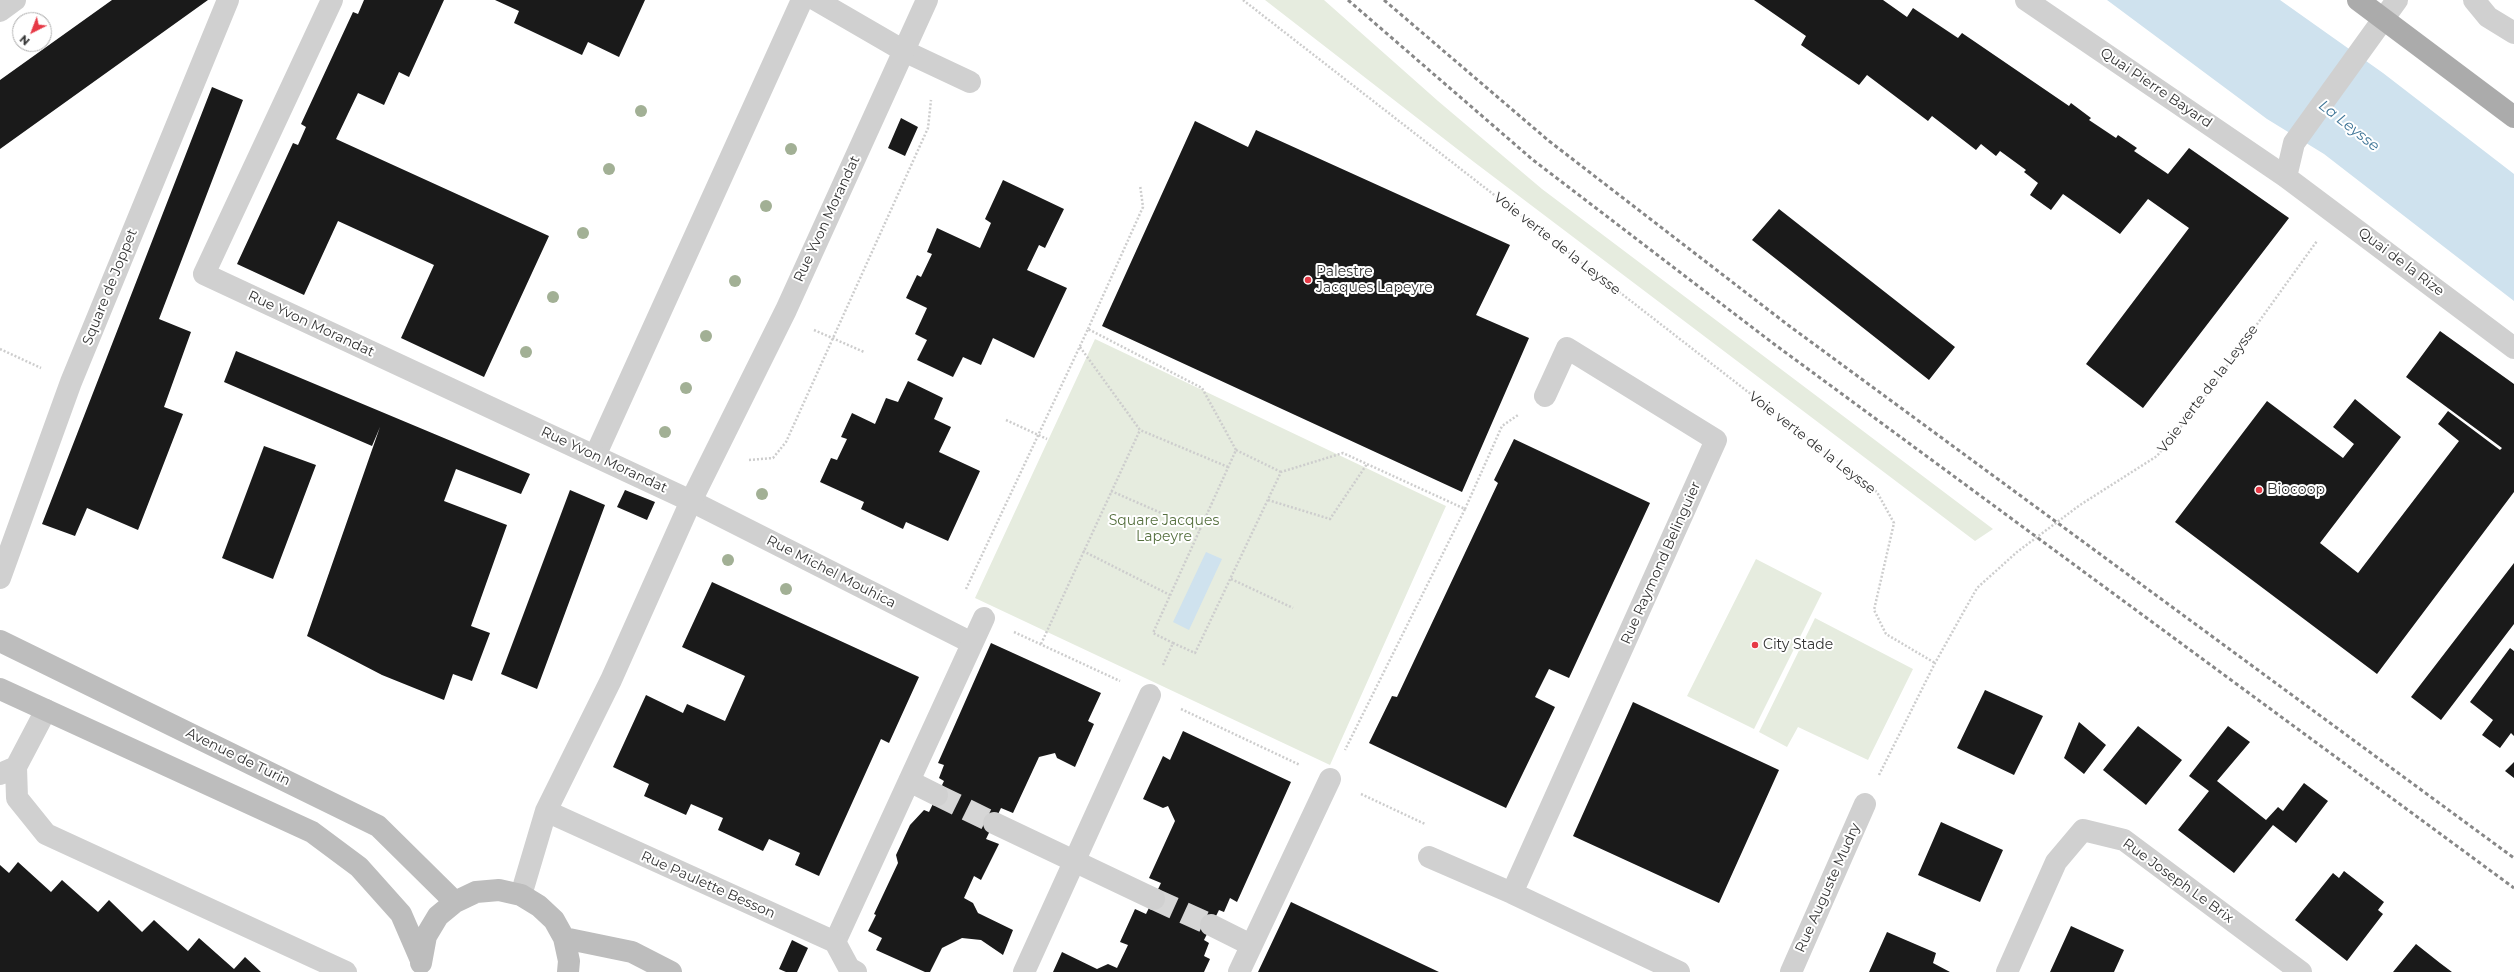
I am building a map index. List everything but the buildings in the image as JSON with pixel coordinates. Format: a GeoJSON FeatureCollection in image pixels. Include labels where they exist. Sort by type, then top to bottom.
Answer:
{"type":"FeatureCollection","features":[{"type":"Feature","properties":{"kind":"main road"},"geometry":{"type":"LineString","coordinates":[[2358,0],[2512,112]]}},
{"type":"Feature","properties":{"kind":"main road","name":"Avenue de Turin"},"geometry":{"type":"LineString","coordinates":[[0,641],[378,826],[455,902]]}},
{"type":"Feature","properties":{"kind":"main road"},"geometry":{"type":"LineString","coordinates":[[0,689],[312,832],[359,867],[401,914],[421,965]]}},
{"type":"Feature","properties":{"kind":"main road"},"geometry":{"type":"LineString","coordinates":[[421,965],[426,936],[438,916],[455,902],[476,892],[499,890],[521,896],[539,906],[554,920],[564,938],[569,962],[568,972]]}},
{"type":"Feature","properties":{"kind":"main road"},"geometry":{"type":"LineString","coordinates":[[564,938],[632,952],[671,972]]}},
{"type":"Feature","properties":{"kind":"street"},"geometry":{"type":"LineString","coordinates":[[0,11],[15,0]]}},
{"type":"Feature","properties":{"kind":"street","name":"Square de Joppet"},"geometry":{"type":"LineString","coordinates":[[0,578],[71,382],[228,0]]}},
{"type":"Feature","properties":{"kind":"street","name":"Rue Yvon Morandat"},"geometry":{"type":"LineString","coordinates":[[332,0],[204,274],[691,501]]}},
{"type":"Feature","properties":{"kind":"street"},"geometry":{"type":"LineString","coordinates":[[595,456],[802,0]]}},
{"type":"Feature","properties":{"kind":"street"},"geometry":{"type":"LineString","coordinates":[[816,0],[904,51],[970,82]]}},
{"type":"Feature","properties":{"kind":"street","name":"Rue Yvon Morandat"},"geometry":{"type":"LineString","coordinates":[[521,896],[546,811],[611,680],[691,501],[786,310],[927,0]]}},
{"type":"Feature","properties":{"kind":"street","name":"Quai Pierre Bayard"},"geometry":{"type":"LineString","coordinates":[[2026,0],[2286,177]]}},
{"type":"Feature","properties":{"kind":"street"},"geometry":{"type":"LineString","coordinates":[[2286,177],[2294,143],[2397,0]]}},
{"type":"Feature","properties":{"kind":"street"},"geometry":{"type":"LineString","coordinates":[[2474,0],[2488,16],[2514,33]]}},
{"type":"Feature","properties":{"kind":"street","name":"Quai de la Rize"},"geometry":{"type":"LineString","coordinates":[[2286,177],[2514,348]]}},
{"type":"Feature","properties":{"kind":"street","name":"Rue Raymond Belinguier"},"geometry":{"type":"LineString","coordinates":[[1512,893],[1716,440],[1567,348],[1545,396]]}},
{"type":"Feature","properties":{"kind":"street","name":"Rue Michel Mouhica"},"geometry":{"type":"LineString","coordinates":[[691,501],[972,643]]}},
{"type":"Feature","properties":{"kind":"street"},"geometry":{"type":"LineString","coordinates":[[856,972],[849,968],[835,942],[984,618]]}},
{"type":"Feature","properties":{"kind":"street"},"geometry":{"type":"LineString","coordinates":[[1024,972],[1150,695]]}},
{"type":"Feature","properties":{"kind":"street"},"geometry":{"type":"LineString","coordinates":[[46,710],[8,770],[17,798],[46,834],[346,972]]}},
{"type":"Feature","properties":{"kind":"street"},"geometry":{"type":"LineString","coordinates":[[1239,972],[1330,779]]}},
{"type":"Feature","properties":{"kind":"street"},"geometry":{"type":"LineString","coordinates":[[909,781],[937,795]]}},
{"type":"Feature","properties":{"kind":"street","name":"Rue Auguste Mudry"},"geometry":{"type":"LineString","coordinates":[[1791,972],[1865,804]]}},
{"type":"Feature","properties":{"kind":"street","name":"Rue Paulette Besson"},"geometry":{"type":"LineString","coordinates":[[546,811],[835,942]]}},
{"type":"Feature","properties":{"kind":"street"},"geometry":{"type":"LineString","coordinates":[[994,823],[1074,862],[1154,898]]}},
{"type":"Feature","properties":{"kind":"street","name":"Rue Joseph Le Brix"},"geometry":{"type":"LineString","coordinates":[[2007,972],[2056,862],[2083,830],[2124,840],[2300,972]]}},
{"type":"Feature","properties":{"kind":"street"},"geometry":{"type":"LineString","coordinates":[[1429,857],[1512,893],[1679,972]]}},
{"type":"Feature","properties":{"kind":"street"},"geometry":{"type":"LineString","coordinates":[[1211,926],[1251,945]]}},
{"type":"Feature","properties":{"kind":"path","name":"Voie verte de la Leysse"},"geometry":{"type":"LineString","coordinates":[[1243,0],[1877,492],[1894,523],[1874,610],[1886,634],[1935,663],[1977,588],[2017,552],[2080,505],[2158,456],[2201,402],[2319,238]]}},
{"type":"Feature","properties":{"kind":"path"},"geometry":{"type":"LineString","coordinates":[[745,465],[748,460],[773,458],[786,442],[832,337],[900,192],[928,128],[936,66]]}},
{"type":"Feature","properties":{"kind":"path"},"geometry":{"type":"LineString","coordinates":[[1140,185],[1143,207],[1040,435],[958,606],[1330,779],[1465,509],[1502,426],[1545,396]]}},
{"type":"Feature","properties":{"kind":"path"},"geometry":{"type":"LineString","coordinates":[[1088,329],[1202,388],[1236,450],[1281,472],[1342,452],[1465,509]]}},
{"type":"Feature","properties":{"kind":"path"},"geometry":{"type":"LineString","coordinates":[[832,337],[864,352]]}},
{"type":"Feature","properties":{"kind":"path"},"geometry":{"type":"LineString","coordinates":[[1080,347],[1140,430],[1228,466]]}},
{"type":"Feature","properties":{"kind":"path"},"geometry":{"type":"LineString","coordinates":[[0,348],[71,382]]}},
{"type":"Feature","properties":{"kind":"path"},"geometry":{"type":"LineString","coordinates":[[1006,420],[1047,439]]}},
{"type":"Feature","properties":{"kind":"path"},"geometry":{"type":"LineString","coordinates":[[1041,644],[1140,430]]}},
{"type":"Feature","properties":{"kind":"path"},"geometry":{"type":"LineString","coordinates":[[1236,450],[1153,633],[1173,643],[1196,653],[1281,472]]}},
{"type":"Feature","properties":{"kind":"path"},"geometry":{"type":"LineString","coordinates":[[1268,500],[1330,519],[1367,464]]}},
{"type":"Feature","properties":{"kind":"path"},"geometry":{"type":"LineString","coordinates":[[1111,491],[1200,530]]}},
{"type":"Feature","properties":{"kind":"path"},"geometry":{"type":"LineString","coordinates":[[1084,551],[1170,595]]}},
{"type":"Feature","properties":{"kind":"path"},"geometry":{"type":"LineString","coordinates":[[1231,579],[1293,608]]}},
{"type":"Feature","properties":{"kind":"path"},"geometry":{"type":"LineString","coordinates":[[1150,695],[1173,643]]}},
{"type":"Feature","properties":{"kind":"path"},"geometry":{"type":"LineString","coordinates":[[1865,804],[1935,663]]}},
{"type":"Feature","properties":{"kind":"green space"},"geometry":{"type":"Polygon","coordinates":[[[1265,0],[1324,0],[1438,101],[1542,189],[1993,529],[1975,541],[1474,162],[1265,0]]]}},
{"type":"Feature","properties":{"kind":"green space","name":"Square Jacques Lapeyre"},"geometry":{"type":"Polygon","coordinates":[[[1095,339],[1446,506],[1330,765],[975,598],[1095,339]]]}},
{"type":"Feature","properties":{"kind":"green space","name":"City Stade"},"geometry":{"type":"Polygon","coordinates":[[[1756,559],[1822,593],[1754,729],[1687,696],[1756,559]]]}},
{"type":"Feature","properties":{"kind":"green space"},"geometry":{"type":"Polygon","coordinates":[[[1815,618],[1913,669],[1868,760],[1798,727],[1787,747],[1759,732],[1815,618]]]}},
{"type":"Feature","properties":{"kind":"water","name":"La Leysse"},"geometry":{"type":"Polygon","coordinates":[[[2107,0],[2280,0],[2383,73],[2514,174],[2514,301],[2324,154],[2267,119],[2107,0]]]}},
{"type":"Feature","properties":{"kind":"water"},"geometry":{"type":"Polygon","coordinates":[[[1206,552],[1222,559],[1189,630],[1173,622],[1206,552]]]}},
{"type":"Feature","properties":{"kind":"tunnel"},"geometry":{"type":"LineString","coordinates":[[937,795],[994,823]]}},
{"type":"Feature","properties":{"kind":"tunnel"},"geometry":{"type":"LineString","coordinates":[[1154,899],[1211,925]]}},
{"type":"Feature","properties":{"kind":"railway"},"geometry":{"type":"LineString","coordinates":[[1348,0],[1533,160],[1774,344],[2514,888]]}},
{"type":"Feature","properties":{"kind":"railway"},"geometry":{"type":"LineString","coordinates":[[1384,0],[1549,141],[1788,325],[2514,858]]}},
{"type":"Feature","properties":{"kind":"place","name":"Palestre Jacques Lapeyre"},"geometry":{"type":"Point","coordinates":[1308,280]}},
{"type":"Feature","properties":{"kind":"place","name":"Biocoop"},"geometry":{"type":"Point","coordinates":[2259,490]}},
{"type":"Feature","properties":{"kind":"place","name":"City Stade"},"geometry":{"type":"Point","coordinates":[1755,645]}}]}
